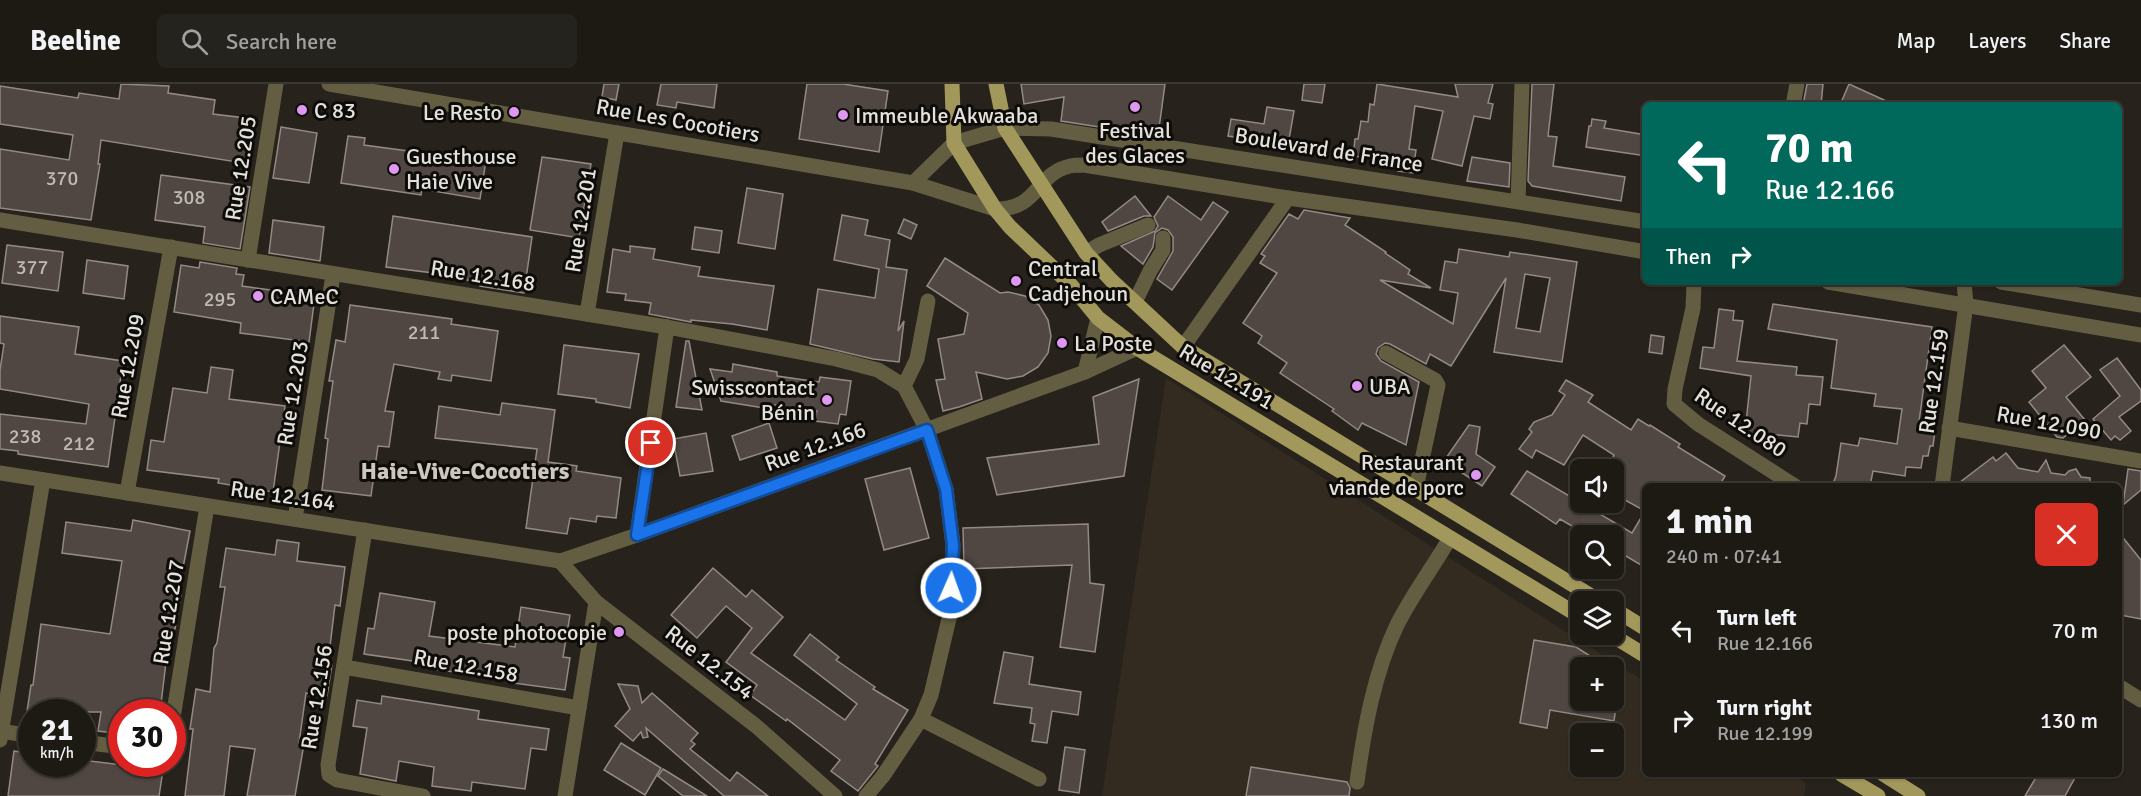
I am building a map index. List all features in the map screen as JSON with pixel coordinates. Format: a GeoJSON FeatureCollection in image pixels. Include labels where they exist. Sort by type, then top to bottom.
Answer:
{"type":"FeatureCollection","features":[{"type":"Feature","properties":{"kind":"main road","name":"Rue 12.191"},"geometry":{"type":"LineString","coordinates":[[952,84],[954,143],[995,209],[1010,227],[1070,284],[1098,318],[1137,348],[1570,610]]}},
{"type":"Feature","properties":{"kind":"main road"},"geometry":{"type":"LineString","coordinates":[[996,84],[1005,128]]}},
{"type":"Feature","properties":{"kind":"main road","name":"Rue 12.191"},"geometry":{"type":"LineString","coordinates":[[1005,128],[1067,227],[1086,253],[1183,347],[1583,591]]}},
{"type":"Feature","properties":{"kind":"main road"},"geometry":{"type":"LineString","coordinates":[[1624,615],[1642,626]]}},
{"type":"Feature","properties":{"kind":"main road"},"geometry":{"type":"LineString","coordinates":[[1624,643],[1642,654]]}},
{"type":"Feature","properties":{"kind":"main road"},"geometry":{"type":"LineString","coordinates":[[1846,777],[1878,796]]}},
{"type":"Feature","properties":{"kind":"main road"},"geometry":{"type":"LineString","coordinates":[[1887,777],[1918,796]]}},
{"type":"Feature","properties":{"kind":"street","name":"Rue 12.205"},"geometry":{"type":"LineString","coordinates":[[248,260],[276,84]]}},
{"type":"Feature","properties":{"kind":"street","name":"Rue Les Cocotiers"},"geometry":{"type":"LineString","coordinates":[[328,84],[421,92],[617,133],[913,183],[995,209]]}},
{"type":"Feature","properties":{"kind":"street"},"geometry":{"type":"LineString","coordinates":[[1518,201],[1522,84]]}},
{"type":"Feature","properties":{"kind":"street"},"geometry":{"type":"LineString","coordinates":[[1794,102],[1797,84]]}},
{"type":"Feature","properties":{"kind":"street","name":"Boulevard de France"},"geometry":{"type":"LineString","coordinates":[[954,143],[1005,128],[1050,129],[1642,221]]}},
{"type":"Feature","properties":{"kind":"street","name":"Rue 12.201"},"geometry":{"type":"LineString","coordinates":[[587,314],[617,133]]}},
{"type":"Feature","properties":{"kind":"street"},"geometry":{"type":"LineString","coordinates":[[913,183],[954,143]]}},
{"type":"Feature","properties":{"kind":"street"},"geometry":{"type":"LineString","coordinates":[[995,209],[1019,206],[1032,198],[1042,184],[1057,171],[1070,166],[1084,165],[1288,198],[1517,230],[1642,251]]}},
{"type":"Feature","properties":{"kind":"street"},"geometry":{"type":"LineString","coordinates":[[1183,347],[1288,198]]}},
{"type":"Feature","properties":{"kind":"street","name":"Rue 12.168"},"geometry":{"type":"LineString","coordinates":[[0,220],[667,327],[836,359],[878,370],[904,386]]}},
{"type":"Feature","properties":{"kind":"street"},"geometry":{"type":"LineString","coordinates":[[1086,253],[1099,245],[1148,225]]}},
{"type":"Feature","properties":{"kind":"street"},"geometry":{"type":"LineString","coordinates":[[1135,302],[1149,271],[1163,250],[1163,238]]}},
{"type":"Feature","properties":{"kind":"street","name":"Rue 12.209"},"geometry":{"type":"LineString","coordinates":[[127,493],[171,248]]}},
{"type":"Feature","properties":{"kind":"street","name":"Rue 12.203"},"geometry":{"type":"LineString","coordinates":[[295,519],[333,275]]}},
{"type":"Feature","properties":{"kind":"street","name":"Rue 12.080"},"geometry":{"type":"LineString","coordinates":[[1694,285],[1694,308],[1674,389],[1674,404],[1698,424],[1790,483]]}},
{"type":"Feature","properties":{"kind":"street"},"geometry":{"type":"LineString","coordinates":[[1847,285],[2141,335]]}},
{"type":"Feature","properties":{"kind":"street","name":"Rue 12.159"},"geometry":{"type":"LineString","coordinates":[[1941,483],[1966,304],[1964,285]]}},
{"type":"Feature","properties":{"kind":"street"},"geometry":{"type":"LineString","coordinates":[[2019,285],[2141,305]]}},
{"type":"Feature","properties":{"kind":"street"},"geometry":{"type":"LineString","coordinates":[[866,796],[883,776],[921,719],[931,695],[951,610],[953,545],[946,489],[927,430],[904,386],[917,358],[928,301]]}},
{"type":"Feature","properties":{"kind":"street"},"geometry":{"type":"LineString","coordinates":[[1085,372],[1098,318]]}},
{"type":"Feature","properties":{"kind":"street"},"geometry":{"type":"LineString","coordinates":[[637,535],[667,327]]}},
{"type":"Feature","properties":{"kind":"street","name":"Rue 12.166"},"geometry":{"type":"LineString","coordinates":[[560,561],[1085,372],[1137,348]]}},
{"type":"Feature","properties":{"kind":"street"},"geometry":{"type":"LineString","coordinates":[[1386,352],[1438,385],[1416,488]]}},
{"type":"Feature","properties":{"kind":"street","name":"Rue 12.090"},"geometry":{"type":"LineString","coordinates":[[1949,428],[2141,460]]}},
{"type":"Feature","properties":{"kind":"street","name":"Rue 12.164"},"geometry":{"type":"LineString","coordinates":[[0,473],[560,561]]}},
{"type":"Feature","properties":{"kind":"street"},"geometry":{"type":"LineString","coordinates":[[18,735],[0,734],[43,480]]}},
{"type":"Feature","properties":{"kind":"street","name":"Rue 12.207"},"geometry":{"type":"LineString","coordinates":[[176,699],[207,506]]}},
{"type":"Feature","properties":{"kind":"street","name":"Rue 12.156"},"geometry":{"type":"LineString","coordinates":[[365,530],[328,765],[329,776],[337,780],[423,796]]}},
{"type":"Feature","properties":{"kind":"street"},"geometry":{"type":"LineString","coordinates":[[1357,782],[1365,723],[1389,645],[1403,614],[1450,538]]}},
{"type":"Feature","properties":{"kind":"street","name":"Rue 12.154"},"geometry":{"type":"LineString","coordinates":[[560,561],[596,603],[756,726],[835,796]]}},
{"type":"Feature","properties":{"kind":"street"},"geometry":{"type":"LineString","coordinates":[[566,796],[596,603]]}},
{"type":"Feature","properties":{"kind":"street","name":"Rue 12.158"},"geometry":{"type":"LineString","coordinates":[[344,667],[579,708]]}},
{"type":"Feature","properties":{"kind":"street"},"geometry":{"type":"LineString","coordinates":[[2122,688],[2141,700]]}},
{"type":"Feature","properties":{"kind":"street"},"geometry":{"type":"LineString","coordinates":[[921,719],[1039,779]]}},
{"type":"Feature","properties":{"kind":"shaded area"},"geometry":{"type":"Polygon","coordinates":[[[1166,378],[1570,634],[1570,645],[1587,645],[1606,657],[1570,657],[1570,711],[1624,711],[1624,669],[1642,680],[1642,777],[1796,777],[1806,783],[1804,796],[1102,796],[1166,378]]]}},
{"type":"Feature","properties":{"kind":"building"},"geometry":{"type":"Polygon","coordinates":[[[121,84],[169,86],[168,93],[215,100],[213,114],[254,119],[249,164],[101,140],[98,164],[100,164],[91,220],[0,208],[0,149],[69,160],[73,135],[0,124],[0,86],[78,98],[79,93],[119,99],[121,84]]]}},
{"type":"Feature","properties":{"kind":"building"},"geometry":{"type":"Polygon","coordinates":[[[604,84],[619,84],[616,100],[602,97],[604,84]]]}},
{"type":"Feature","properties":{"kind":"building"},"geometry":{"type":"Polygon","coordinates":[[[661,84],[717,84],[714,108],[677,102],[676,108],[657,105],[661,84]]]}},
{"type":"Feature","properties":{"kind":"building","name":"Immeuble Akwaaba"},"geometry":{"type":"Polygon","coordinates":[[[807,84],[843,84],[888,91],[879,152],[799,139],[807,84]]]}},
{"type":"Feature","properties":{"kind":"building"},"geometry":{"type":"Polygon","coordinates":[[[1021,84],[1165,84],[1158,136],[1061,121],[1064,97],[1024,104],[1021,84]]]}},
{"type":"Feature","properties":{"kind":"building"},"geometry":{"type":"Polygon","coordinates":[[[1304,84],[1325,84],[1322,103],[1302,100],[1304,84]]]}},
{"type":"Feature","properties":{"kind":"building"},"geometry":{"type":"Polygon","coordinates":[[[1377,84],[1458,97],[1455,84],[1493,84],[1488,103],[1493,104],[1490,119],[1474,116],[1462,166],[1432,159],[1443,111],[1415,106],[1409,149],[1416,150],[1413,173],[1398,171],[1399,162],[1353,156],[1355,139],[1358,139],[1361,121],[1368,122],[1370,104],[1374,105],[1377,84]]]}},
{"type":"Feature","properties":{"kind":"building"},"geometry":{"type":"Polygon","coordinates":[[[1532,84],[1554,84],[1548,136],[1557,137],[1553,166],[1625,177],[1621,201],[1532,186],[1528,181],[1532,84]]]}},
{"type":"Feature","properties":{"kind":"building"},"geometry":{"type":"Polygon","coordinates":[[[1807,84],[1823,84],[1821,102],[1804,102],[1807,84]]]}},
{"type":"Feature","properties":{"kind":"building"},"geometry":{"type":"Polygon","coordinates":[[[1849,84],[1888,102],[1841,102],[1849,84]]]}},
{"type":"Feature","properties":{"kind":"building"},"geometry":{"type":"Polygon","coordinates":[[[1267,107],[1294,111],[1288,145],[1228,136],[1231,119],[1264,124],[1267,107]]]}},
{"type":"Feature","properties":{"kind":"building"},"geometry":{"type":"Polygon","coordinates":[[[1592,119],[1606,121],[1604,128],[1642,134],[1642,155],[1586,147],[1589,126],[1591,126],[1592,119]]]}},
{"type":"Feature","properties":{"kind":"building"},"geometry":{"type":"Polygon","coordinates":[[[281,127],[317,133],[309,183],[273,178],[281,127]]]}},
{"type":"Feature","properties":{"kind":"building"},"geometry":{"type":"Polygon","coordinates":[[[348,136],[365,138],[364,145],[438,155],[438,152],[486,160],[480,199],[422,189],[421,195],[341,183],[348,136]]]}},
{"type":"Feature","properties":{"kind":"building"},"geometry":{"type":"Polygon","coordinates":[[[542,157],[591,164],[579,238],[530,230],[542,157]]]}},
{"type":"Feature","properties":{"kind":"building"},"geometry":{"type":"Polygon","coordinates":[[[1472,157],[1510,163],[1509,187],[1467,181],[1472,157]]]}},
{"type":"Feature","properties":{"kind":"building"},"geometry":{"type":"Polygon","coordinates":[[[161,175],[250,187],[240,249],[203,243],[205,227],[155,220],[161,175]]]}},
{"type":"Feature","properties":{"kind":"building"},"geometry":{"type":"Polygon","coordinates":[[[747,188],[783,194],[775,249],[738,243],[747,188]]]}},
{"type":"Feature","properties":{"kind":"building"},"geometry":{"type":"Polygon","coordinates":[[[1135,196],[1151,216],[1144,216],[1108,231],[1102,222],[1135,196]]]}},
{"type":"Feature","properties":{"kind":"building"},"geometry":{"type":"Polygon","coordinates":[[[1168,196],[1201,220],[1213,202],[1228,212],[1172,290],[1157,279],[1173,251],[1173,237],[1168,230],[1162,228],[1155,233],[1153,247],[1143,264],[1121,246],[1155,231],[1158,226],[1154,217],[1168,196]]]}},
{"type":"Feature","properties":{"kind":"building"},"geometry":{"type":"Polygon","coordinates":[[[1304,210],[1350,218],[1345,225],[1386,252],[1410,270],[1408,274],[1431,288],[1380,280],[1453,324],[1458,293],[1440,290],[1445,261],[1457,263],[1459,249],[1509,257],[1510,252],[1577,262],[1562,362],[1494,352],[1506,278],[1451,366],[1430,354],[1426,364],[1390,344],[1385,343],[1378,348],[1376,354],[1381,361],[1419,382],[1406,445],[1362,423],[1358,430],[1332,411],[1334,409],[1280,373],[1287,363],[1258,343],[1262,336],[1243,323],[1277,273],[1260,263],[1265,256],[1261,254],[1289,214],[1298,219],[1304,210]],[[1525,274],[1516,328],[1540,332],[1550,278],[1525,274]]]}},
{"type":"Feature","properties":{"kind":"building"},"geometry":{"type":"Polygon","coordinates":[[[842,215],[868,220],[865,235],[890,240],[886,267],[907,270],[898,331],[904,321],[899,362],[873,359],[810,344],[818,289],[875,298],[879,269],[834,260],[842,215]]]}},
{"type":"Feature","properties":{"kind":"building"},"geometry":{"type":"Polygon","coordinates":[[[393,216],[532,237],[524,293],[480,286],[480,282],[441,276],[441,274],[386,267],[393,216]]]}},
{"type":"Feature","properties":{"kind":"building"},"geometry":{"type":"Polygon","coordinates":[[[904,219],[917,225],[911,239],[898,233],[904,219]]]}},
{"type":"Feature","properties":{"kind":"building"},"geometry":{"type":"Polygon","coordinates":[[[273,220],[324,227],[320,261],[269,253],[273,220]]]}},
{"type":"Feature","properties":{"kind":"building"},"geometry":{"type":"Polygon","coordinates":[[[695,227],[722,231],[719,253],[692,249],[695,227]]]}},
{"type":"Feature","properties":{"kind":"building"},"geometry":{"type":"Polygon","coordinates":[[[7,245],[63,252],[58,291],[2,283],[7,245]]]}},
{"type":"Feature","properties":{"kind":"building"},"geometry":{"type":"Polygon","coordinates":[[[630,246],[655,249],[653,259],[700,267],[698,276],[774,286],[767,330],[732,324],[691,320],[691,322],[649,314],[651,303],[625,300],[626,294],[607,292],[613,249],[630,252],[630,246]]]}},
{"type":"Feature","properties":{"kind":"building"},"geometry":{"type":"Polygon","coordinates":[[[945,258],[1000,293],[1008,292],[1025,296],[1039,305],[1048,320],[1051,336],[1048,353],[1038,367],[1023,376],[1007,379],[976,372],[982,399],[943,411],[936,380],[945,379],[938,339],[964,334],[968,313],[927,286],[945,258]]]}},
{"type":"Feature","properties":{"kind":"building"},"geometry":{"type":"Polygon","coordinates":[[[87,260],[128,266],[124,299],[83,293],[87,260]]]}},
{"type":"Feature","properties":{"kind":"building"},"geometry":{"type":"Polygon","coordinates":[[[200,262],[237,268],[236,274],[244,275],[242,286],[315,296],[309,342],[240,333],[241,323],[174,312],[181,265],[199,268],[200,262]]]}},
{"type":"Feature","properties":{"kind":"building"},"geometry":{"type":"Polygon","coordinates":[[[1773,304],[1932,327],[1918,429],[1935,431],[1933,446],[1930,446],[1928,456],[1923,456],[1921,468],[1906,467],[1905,476],[1873,471],[1871,483],[1833,483],[1841,443],[1858,446],[1860,438],[1897,444],[1902,409],[1874,406],[1876,394],[1831,388],[1837,340],[1768,329],[1773,304]]]}},
{"type":"Feature","properties":{"kind":"building"},"geometry":{"type":"Polygon","coordinates":[[[350,305],[452,319],[451,324],[498,331],[491,381],[452,375],[451,381],[438,379],[440,372],[394,364],[385,411],[394,412],[389,447],[378,446],[371,496],[322,490],[328,439],[325,438],[333,381],[329,381],[336,340],[345,342],[350,305]]]}},
{"type":"Feature","properties":{"kind":"building"},"geometry":{"type":"Polygon","coordinates":[[[1719,309],[1734,311],[1733,320],[1743,321],[1737,361],[1797,367],[1796,375],[1823,377],[1820,405],[1809,404],[1807,424],[1800,423],[1798,437],[1745,432],[1751,376],[1700,368],[1703,347],[1714,348],[1719,309]]]}},
{"type":"Feature","properties":{"kind":"building"},"geometry":{"type":"Polygon","coordinates":[[[0,316],[79,327],[75,354],[123,361],[108,467],[18,454],[18,451],[0,449],[0,414],[86,424],[89,404],[0,389],[4,344],[0,343],[0,316]]]}},
{"type":"Feature","properties":{"kind":"building"},"geometry":{"type":"Polygon","coordinates":[[[1651,335],[1664,337],[1662,354],[1649,352],[1651,335]]]}},
{"type":"Feature","properties":{"kind":"building"},"geometry":{"type":"Polygon","coordinates":[[[686,341],[689,341],[702,410],[676,407],[686,341]]]}},
{"type":"Feature","properties":{"kind":"building"},"geometry":{"type":"Polygon","coordinates":[[[564,345],[639,354],[630,408],[596,402],[596,399],[558,394],[564,345]]]}},
{"type":"Feature","properties":{"kind":"building"},"geometry":{"type":"Polygon","coordinates":[[[2064,345],[2091,377],[2066,397],[2085,420],[2063,438],[2057,437],[2029,402],[2046,388],[2032,371],[2064,345]]]}},
{"type":"Feature","properties":{"kind":"building"},"geometry":{"type":"Polygon","coordinates":[[[2117,358],[2141,390],[2141,401],[2119,417],[2131,431],[2120,440],[2115,436],[2111,440],[2093,419],[2120,396],[2100,370],[2117,358]]]}},
{"type":"Feature","properties":{"kind":"building"},"geometry":{"type":"Polygon","coordinates":[[[733,364],[777,372],[777,376],[819,382],[820,377],[851,381],[846,415],[840,414],[838,424],[815,421],[817,411],[768,404],[770,409],[721,401],[710,369],[732,372],[733,364]]]}},
{"type":"Feature","properties":{"kind":"building"},"geometry":{"type":"Polygon","coordinates":[[[211,367],[233,370],[229,399],[285,406],[273,492],[218,483],[219,479],[147,470],[151,440],[164,442],[173,388],[207,393],[211,367]]]}},
{"type":"Feature","properties":{"kind":"building"},"geometry":{"type":"Polygon","coordinates":[[[1139,379],[1124,476],[997,495],[987,458],[1099,444],[1093,397],[1139,379]]]}},
{"type":"Feature","properties":{"kind":"building"},"geometry":{"type":"Polygon","coordinates":[[[1566,380],[1593,395],[1588,402],[1631,430],[1638,419],[1680,444],[1678,447],[1725,476],[1721,483],[1642,483],[1642,509],[1624,499],[1624,459],[1612,459],[1614,455],[1583,435],[1564,465],[1536,450],[1532,458],[1519,449],[1532,432],[1529,429],[1534,422],[1552,415],[1565,395],[1559,391],[1566,380]]]}},
{"type":"Feature","properties":{"kind":"building"},"geometry":{"type":"Polygon","coordinates":[[[502,403],[555,410],[548,462],[577,466],[576,471],[621,478],[616,518],[597,516],[596,522],[570,518],[567,534],[526,528],[537,449],[435,438],[439,406],[500,415],[502,403]]]}},
{"type":"Feature","properties":{"kind":"building"},"geometry":{"type":"Polygon","coordinates":[[[769,423],[777,448],[740,460],[732,436],[769,423]]]}},
{"type":"Feature","properties":{"kind":"building"},"geometry":{"type":"Polygon","coordinates":[[[1469,425],[1480,427],[1476,454],[1495,467],[1482,486],[1444,461],[1469,425]]]}},
{"type":"Feature","properties":{"kind":"building"},"geometry":{"type":"Polygon","coordinates":[[[706,433],[713,471],[680,476],[673,439],[706,433]]]}},
{"type":"Feature","properties":{"kind":"building"},"geometry":{"type":"Polygon","coordinates":[[[2006,453],[2018,468],[2038,472],[2046,460],[2051,473],[2065,475],[2076,469],[2081,477],[2090,478],[2090,483],[1959,483],[1993,457],[1996,461],[2006,453]]]}},
{"type":"Feature","properties":{"kind":"building"},"geometry":{"type":"Polygon","coordinates":[[[910,468],[929,538],[884,550],[865,479],[910,468]]]}},
{"type":"Feature","properties":{"kind":"building"},"geometry":{"type":"Polygon","coordinates":[[[2128,469],[2141,471],[2141,490],[2123,505],[2128,469]]]}},
{"type":"Feature","properties":{"kind":"building"},"geometry":{"type":"Polygon","coordinates":[[[1527,471],[1570,496],[1570,513],[1598,513],[1618,525],[1570,525],[1560,519],[1556,524],[1511,494],[1527,471]]]}},
{"type":"Feature","properties":{"kind":"building"},"geometry":{"type":"Polygon","coordinates":[[[1642,516],[1642,566],[1624,555],[1624,528],[1632,533],[1642,516]]]}},
{"type":"Feature","properties":{"kind":"building"},"geometry":{"type":"Polygon","coordinates":[[[133,520],[190,531],[178,594],[181,594],[175,629],[170,629],[162,699],[108,699],[108,732],[98,731],[101,712],[96,712],[96,699],[29,699],[41,624],[110,634],[122,561],[62,553],[66,522],[131,531],[133,520]]]}},
{"type":"Feature","properties":{"kind":"building"},"geometry":{"type":"Polygon","coordinates":[[[1088,524],[1090,583],[1104,585],[1095,652],[1060,647],[1072,565],[964,569],[963,528],[1088,524]]]}},
{"type":"Feature","properties":{"kind":"building"},"geometry":{"type":"Polygon","coordinates":[[[2122,536],[2141,560],[2141,619],[2122,615],[2122,536]]]}},
{"type":"Feature","properties":{"kind":"building"},"geometry":{"type":"Polygon","coordinates":[[[277,540],[299,543],[297,561],[345,567],[340,606],[335,605],[328,663],[332,664],[327,696],[306,693],[299,743],[304,744],[295,796],[247,796],[255,749],[230,746],[224,796],[185,796],[193,729],[190,729],[196,689],[210,692],[214,648],[217,643],[225,587],[220,587],[226,548],[275,555],[277,540]]]}},
{"type":"Feature","properties":{"kind":"building"},"geometry":{"type":"Polygon","coordinates":[[[713,568],[746,597],[752,590],[783,617],[751,653],[845,720],[857,704],[794,655],[810,634],[839,657],[836,660],[875,687],[873,689],[908,710],[875,764],[878,766],[858,791],[831,771],[840,760],[787,719],[786,721],[750,695],[757,685],[726,662],[752,628],[726,606],[697,638],[671,615],[713,568]]]}},
{"type":"Feature","properties":{"kind":"building"},"geometry":{"type":"Polygon","coordinates":[[[380,593],[435,602],[429,636],[515,647],[521,607],[570,615],[563,657],[570,658],[565,690],[433,669],[434,664],[364,654],[368,628],[374,629],[380,593]]]}},
{"type":"Feature","properties":{"kind":"building"},"geometry":{"type":"Polygon","coordinates":[[[1534,640],[1576,647],[1592,657],[1570,657],[1570,711],[1615,711],[1614,721],[1550,710],[1547,728],[1520,723],[1534,640]]]}},
{"type":"Feature","properties":{"kind":"building"},"geometry":{"type":"Polygon","coordinates":[[[1004,652],[1033,657],[1029,684],[1081,692],[1078,715],[1052,711],[1047,743],[1032,741],[1035,724],[1030,723],[1032,708],[994,703],[1004,652]]]}},
{"type":"Feature","properties":{"kind":"building"},"geometry":{"type":"Polygon","coordinates":[[[618,684],[638,686],[642,703],[652,693],[698,733],[691,741],[695,744],[690,749],[730,781],[737,772],[768,796],[724,796],[646,728],[648,737],[643,738],[641,732],[633,741],[615,726],[630,709],[618,684]]]}},
{"type":"Feature","properties":{"kind":"building"},"geometry":{"type":"Polygon","coordinates":[[[382,696],[479,711],[478,719],[549,729],[546,750],[531,748],[525,789],[472,782],[471,791],[432,786],[434,767],[399,761],[396,781],[360,774],[367,728],[353,726],[357,700],[381,704],[382,696]]]}},
{"type":"Feature","properties":{"kind":"building"},"geometry":{"type":"Polygon","coordinates":[[[621,743],[661,768],[645,795],[604,770],[621,743]]]}},
{"type":"Feature","properties":{"kind":"building"},"geometry":{"type":"Polygon","coordinates":[[[1065,747],[1085,750],[1079,793],[1059,790],[1065,747]]]}},
{"type":"Feature","properties":{"kind":"building"},"geometry":{"type":"Polygon","coordinates":[[[14,751],[18,752],[18,777],[96,777],[96,762],[108,763],[108,777],[162,777],[159,796],[8,796],[14,751]]]}},
{"type":"Feature","properties":{"kind":"building"},"geometry":{"type":"Polygon","coordinates":[[[1251,767],[1347,782],[1350,788],[1349,796],[1246,796],[1251,767]]]}},
{"type":"Feature","properties":{"kind":"building"},"geometry":{"type":"Polygon","coordinates":[[[663,769],[707,796],[683,796],[658,776],[663,769]]]}},
{"type":"Feature","properties":{"kind":"building"},"geometry":{"type":"Polygon","coordinates":[[[2036,777],[2075,777],[2065,796],[2025,796],[2036,777]]]}},
{"type":"Feature","properties":{"kind":"place","name":"Festival des Glaces"},"geometry":{"type":"Point","coordinates":[1135,107]}},
{"type":"Feature","properties":{"kind":"place","name":"C 83"},"geometry":{"type":"Point","coordinates":[302,110]}},
{"type":"Feature","properties":{"kind":"place","name":"Le Resto"},"geometry":{"type":"Point","coordinates":[514,112]}},
{"type":"Feature","properties":{"kind":"place","name":"Immeuble Akwaaba"},"geometry":{"type":"Point","coordinates":[843,115]}},
{"type":"Feature","properties":{"kind":"place","name":"Guesthouse Haie Vive"},"geometry":{"type":"Point","coordinates":[394,169]}},
{"type":"Feature","properties":{"kind":"place","name":"Central Cadjehoun"},"geometry":{"type":"Point","coordinates":[1016,281]}},
{"type":"Feature","properties":{"kind":"place","name":"CAMeC"},"geometry":{"type":"Point","coordinates":[258,296]}},
{"type":"Feature","properties":{"kind":"place","name":"La Poste"},"geometry":{"type":"Point","coordinates":[1062,343]}},
{"type":"Feature","properties":{"kind":"place","name":"UBA"},"geometry":{"type":"Point","coordinates":[1357,386]}},
{"type":"Feature","properties":{"kind":"place","name":"Swisscontact Bénin"},"geometry":{"type":"Point","coordinates":[827,400]}},
{"type":"Feature","properties":{"kind":"place","name":"Restaurant viande de porc"},"geometry":{"type":"Point","coordinates":[1476,475]}},
{"type":"Feature","properties":{"kind":"place","name":"poste photocopie"},"geometry":{"type":"Point","coordinates":[619,632]}},
{"type":"Feature","properties":{"kind":"district","name":"Haie-Vive-Cocotiers"},"geometry":{"type":"Point","coordinates":[465,471]}},
{"type":"Feature","properties":{"kind":"route"},"geometry":{"type":"LineString","coordinates":[[651,443],[637,535],[927,430],[946,489],[953,545],[951,588]]}}]}
